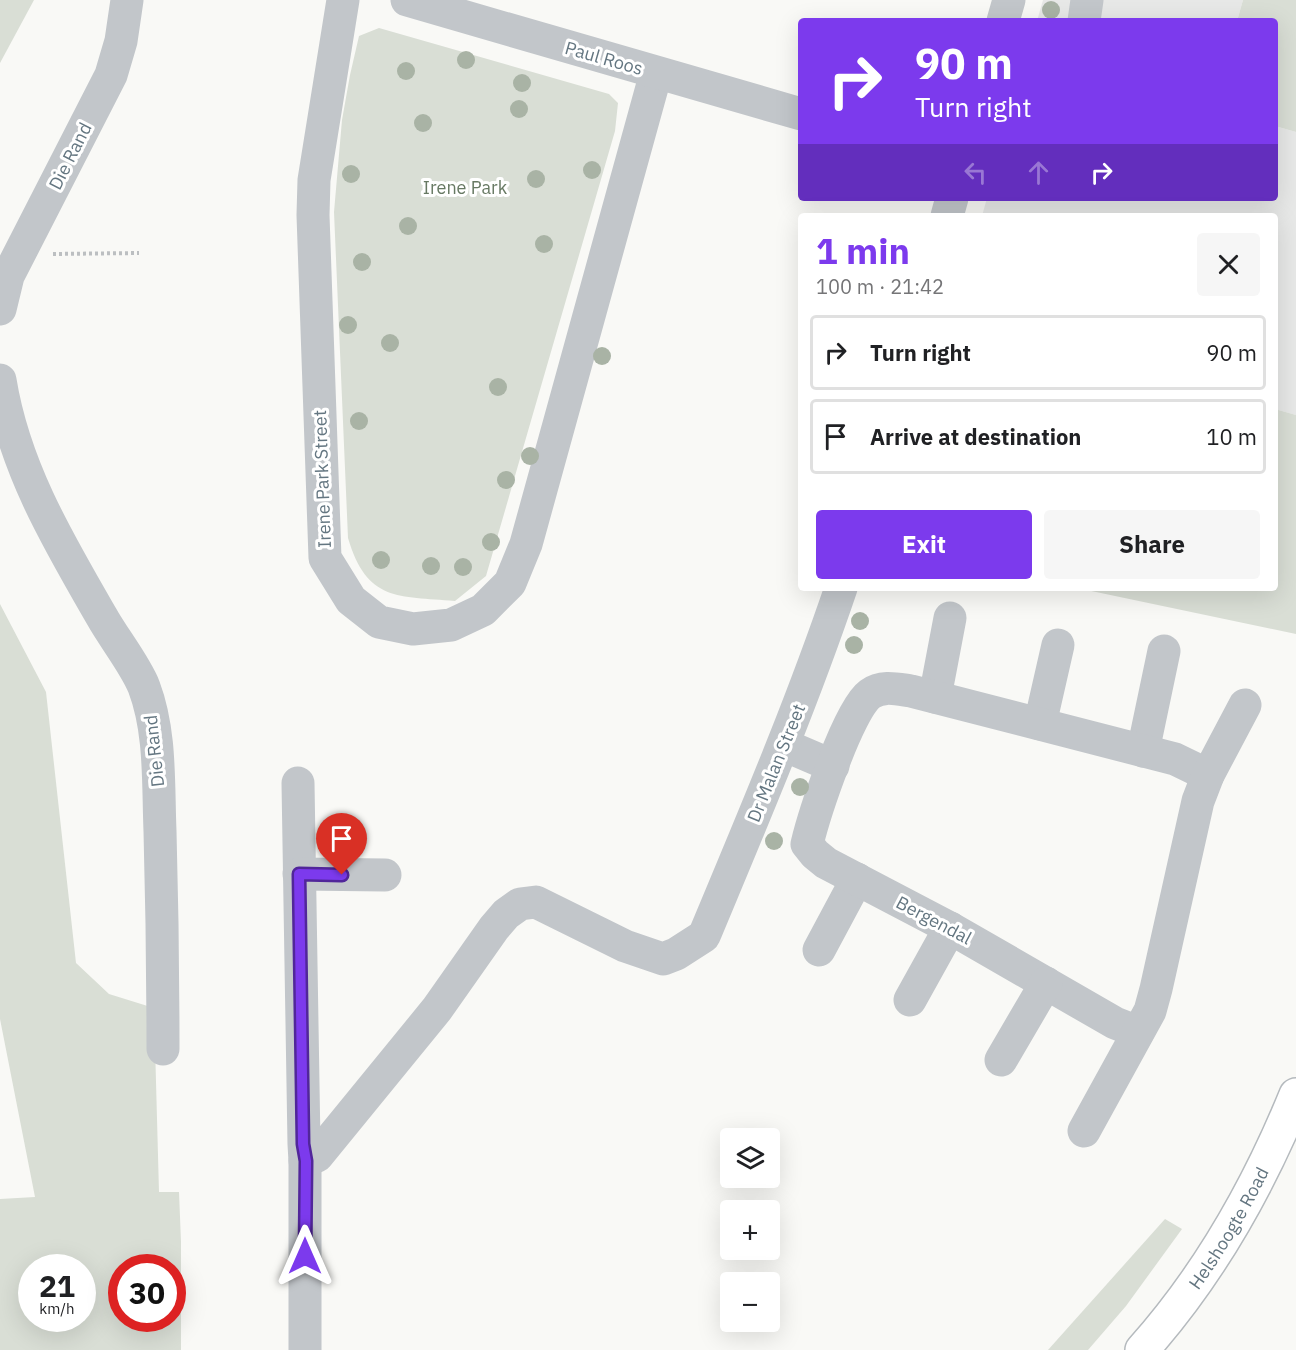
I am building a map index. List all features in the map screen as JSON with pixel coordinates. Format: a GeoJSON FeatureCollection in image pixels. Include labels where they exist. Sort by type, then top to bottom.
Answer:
{"type":"FeatureCollection","features":[{"type":"Feature","properties":{"kind":"main road","name":"Helshoogte Road"},"geometry":{"type":"LineString","coordinates":[[1142,1350],[1211,1262],[1245,1204],[1280,1134],[1296,1095]]}},
{"type":"Feature","properties":{"kind":"street","name":"Die Rand"},"geometry":{"type":"LineString","coordinates":[[0,309],[8,276],[111,75],[121,41],[127,0]]}},
{"type":"Feature","properties":{"kind":"street","name":"Irene Park Street"},"geometry":{"type":"LineString","coordinates":[[343,0],[314,180],[313,215],[325,558],[351,600],[379,622],[413,629],[450,625],[483,610],[510,583],[529,532],[656,73]]}},
{"type":"Feature","properties":{"kind":"street","name":"Paul Roos"},"geometry":{"type":"LineString","coordinates":[[407,0],[798,113]]}},
{"type":"Feature","properties":{"kind":"street"},"geometry":{"type":"LineString","coordinates":[[1004,18],[1009,0]]}},
{"type":"Feature","properties":{"kind":"street"},"geometry":{"type":"LineString","coordinates":[[1084,18],[1087,0]]}},
{"type":"Feature","properties":{"kind":"street","name":"Die Rand"},"geometry":{"type":"LineString","coordinates":[[0,380],[5,413],[26,474],[57,539],[143,685],[155,724],[163,917],[164,1049]]}},
{"type":"Feature","properties":{"kind":"street","name":"Dr Malan Street"},"geometry":{"type":"LineString","coordinates":[[306,1161],[317,1156],[437,1009],[494,928],[506,914],[520,904],[536,902],[625,946],[663,959],[676,954],[704,936],[784,745],[840,591]]}},
{"type":"Feature","properties":{"kind":"street"},"geometry":{"type":"LineString","coordinates":[[935,697],[950,618]]}},
{"type":"Feature","properties":{"kind":"street"},"geometry":{"type":"LineString","coordinates":[[1040,724],[1058,645]]}},
{"type":"Feature","properties":{"kind":"street"},"geometry":{"type":"LineString","coordinates":[[1143,751],[1164,651]]}},
{"type":"Feature","properties":{"kind":"street","name":"Bergendal"},"geometry":{"type":"LineString","coordinates":[[1138,1032],[1115,1023],[950,928],[826,863],[807,844],[833,766],[855,713],[870,694],[883,688],[897,688],[935,697],[1175,759],[1208,775]]}},
{"type":"Feature","properties":{"kind":"street"},"geometry":{"type":"LineString","coordinates":[[1084,1131],[1149,1011],[1156,989],[1191,831],[1208,775],[1245,705]]}},
{"type":"Feature","properties":{"kind":"street"},"geometry":{"type":"LineString","coordinates":[[784,745],[833,766]]}},
{"type":"Feature","properties":{"kind":"street"},"geometry":{"type":"LineString","coordinates":[[298,783],[303,1144],[306,1161],[305,1350]]}},
{"type":"Feature","properties":{"kind":"street"},"geometry":{"type":"LineString","coordinates":[[299,874],[385,875]]}},
{"type":"Feature","properties":{"kind":"street"},"geometry":{"type":"LineString","coordinates":[[819,950],[857,879]]}},
{"type":"Feature","properties":{"kind":"street"},"geometry":{"type":"LineString","coordinates":[[910,1000],[950,928]]}},
{"type":"Feature","properties":{"kind":"street"},"geometry":{"type":"LineString","coordinates":[[1002,1060],[1046,983]]}},
{"type":"Feature","properties":{"kind":"path"},"geometry":{"type":"LineString","coordinates":[[25,244],[43,254],[139,253]]}},
{"type":"Feature","properties":{"kind":"shaded area"},"geometry":{"type":"Polygon","coordinates":[[[1043,0],[1243,0],[1238,18],[1038,18],[1043,0]]]}},
{"type":"Feature","properties":{"kind":"shaded area"},"geometry":{"type":"Polygon","coordinates":[[[1278,127],[1296,132],[1296,415],[1278,410],[1278,213],[983,213],[986,201],[1278,201],[1278,127]]]}},
{"type":"Feature","properties":{"kind":"green space"},"geometry":{"type":"Polygon","coordinates":[[[0,0],[34,0],[0,63],[0,0]]]}},
{"type":"Feature","properties":{"kind":"green space"},"geometry":{"type":"Polygon","coordinates":[[[1243,0],[1296,0],[1296,132],[1278,127],[1278,18],[1238,18],[1243,0]]]}},
{"type":"Feature","properties":{"kind":"green space","name":"Irene Park"},"geometry":{"type":"Polygon","coordinates":[[[379,28],[609,94],[618,103],[615,131],[486,576],[455,601],[401,596],[375,585],[356,559],[348,538],[334,212],[342,120],[359,36],[379,28]]]}},
{"type":"Feature","properties":{"kind":"green space"},"geometry":{"type":"Polygon","coordinates":[[[1278,410],[1296,415],[1296,634],[1091,591],[1278,591],[1278,410]]]}},
{"type":"Feature","properties":{"kind":"green space"},"geometry":{"type":"Polygon","coordinates":[[[0,604],[46,692],[76,963],[109,994],[154,1008],[159,1192],[179,1192],[181,1254],[108,1254],[108,1332],[181,1332],[181,1350],[0,1350],[0,1199],[35,1197],[0,1019],[0,604]]]}},
{"type":"Feature","properties":{"kind":"green space"},"geometry":{"type":"Polygon","coordinates":[[[1165,1219],[1182,1229],[1126,1306],[1088,1350],[1048,1350],[1165,1219]]]}},
{"type":"Feature","properties":{"kind":"route"},"geometry":{"type":"LineString","coordinates":[[305,1256],[306,1161],[303,1144],[299,874],[342,875]]}}]}
